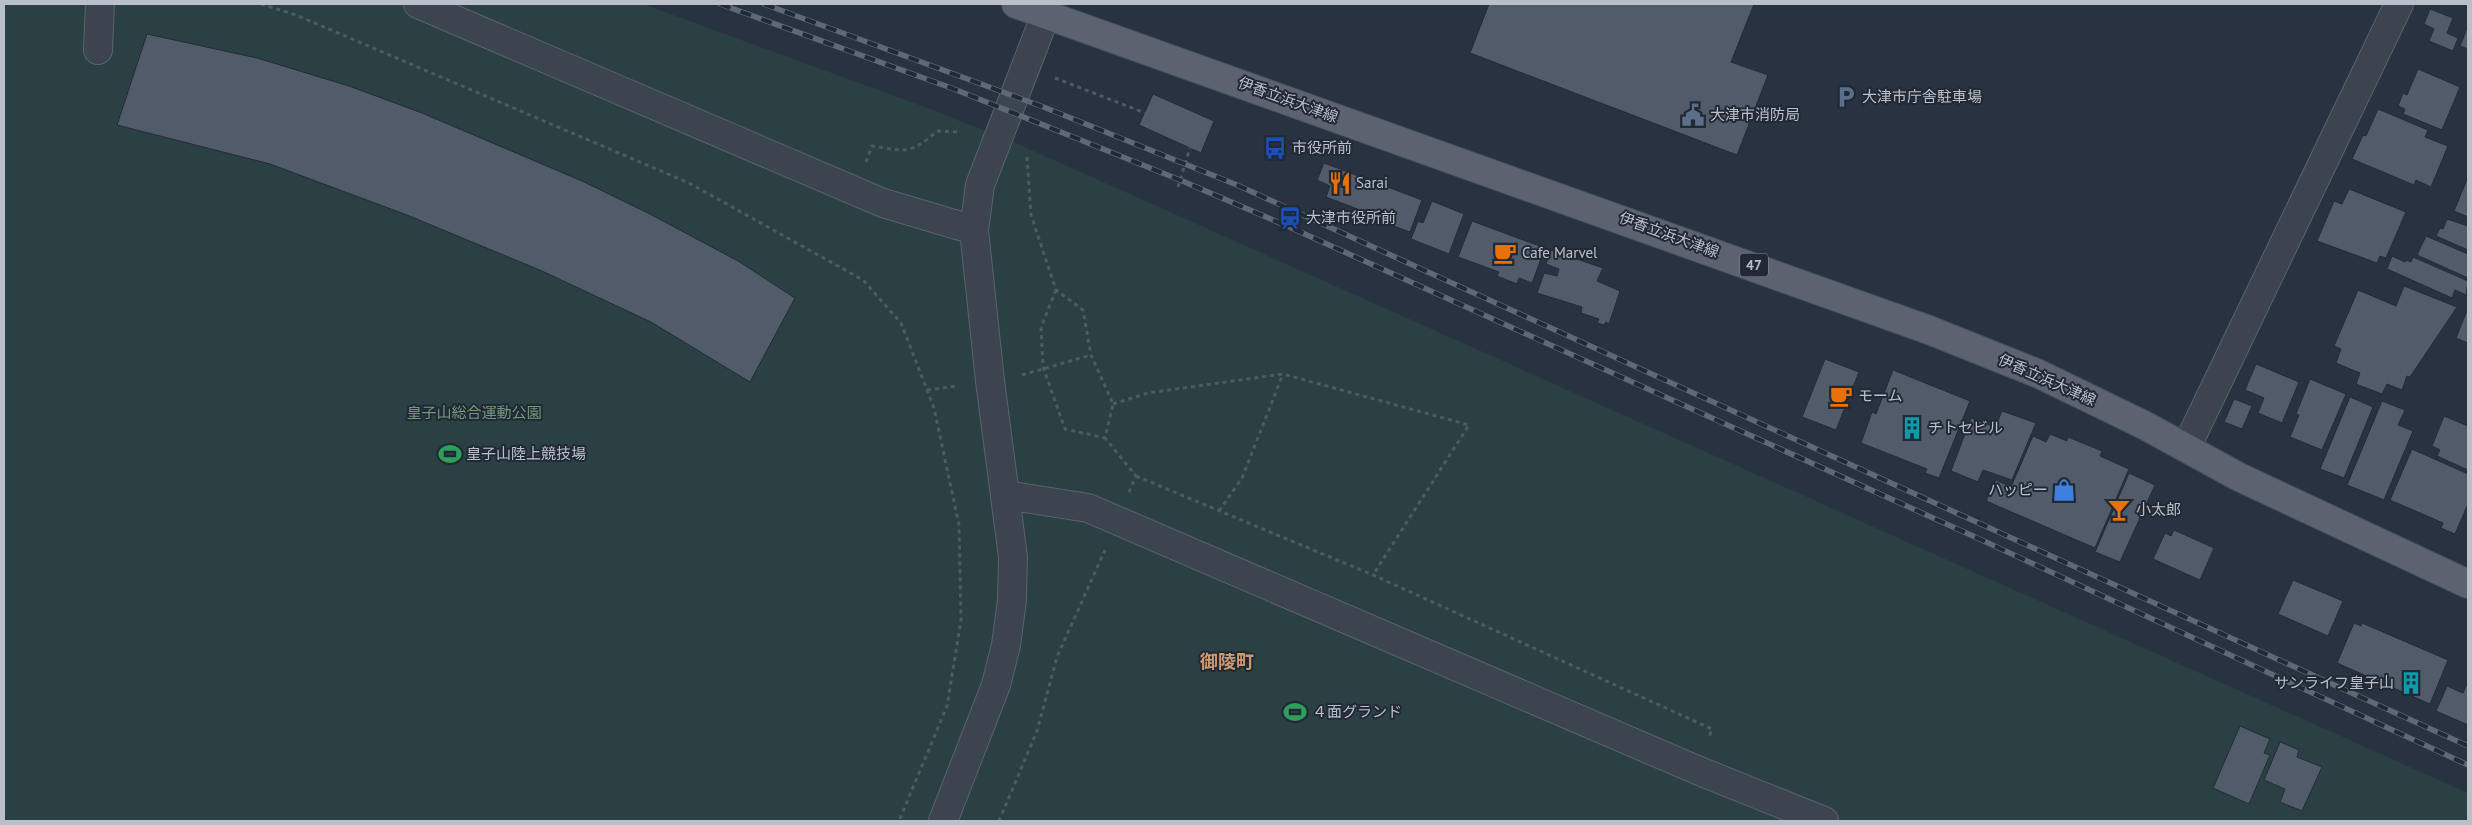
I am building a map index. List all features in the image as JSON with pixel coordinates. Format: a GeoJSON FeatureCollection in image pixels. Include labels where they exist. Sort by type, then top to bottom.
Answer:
{"type":"FeatureCollection","features":[{"type":"Feature","properties":{"kind":"main road","name":"伊香立浜大津線"},"geometry":{"type":"LineString","coordinates":[[1016,4],[1929,330],[2039,374],[2248,481],[2468,584]]}},
{"type":"Feature","properties":{"kind":"street"},"geometry":{"type":"LineString","coordinates":[[98,50],[100,4]]}},
{"type":"Feature","properties":{"kind":"street"},"geometry":{"type":"LineString","coordinates":[[418,4],[883,203],[974,230]]}},
{"type":"Feature","properties":{"kind":"street"},"geometry":{"type":"LineString","coordinates":[[2186,448],[2399,4]]}},
{"type":"Feature","properties":{"kind":"street"},"geometry":{"type":"LineString","coordinates":[[943,821],[993,694],[1006,645],[1012,600],[1013,557],[990,381],[974,230],[980,184],[1046,14]]}},
{"type":"Feature","properties":{"kind":"street"},"geometry":{"type":"LineString","coordinates":[[1006,495],[1088,508],[1697,770],[1824,821]]}},
{"type":"Feature","properties":{"kind":"path"},"geometry":{"type":"LineString","coordinates":[[261,4],[296,15],[688,183],[807,247],[863,280],[901,323],[934,408],[959,525],[961,620],[947,706],[899,821]]}},
{"type":"Feature","properties":{"kind":"path"},"geometry":{"type":"LineString","coordinates":[[1051,76],[1145,113]]}},
{"type":"Feature","properties":{"kind":"path"},"geometry":{"type":"LineString","coordinates":[[854,191],[872,146],[905,151],[924,143],[937,131],[957,132]]}},
{"type":"Feature","properties":{"kind":"path"},"geometry":{"type":"LineString","coordinates":[[1178,187],[1190,148]]}},
{"type":"Feature","properties":{"kind":"path"},"geometry":{"type":"LineString","coordinates":[[1056,290],[1041,327],[1043,368],[1065,430],[1105,438]]}},
{"type":"Feature","properties":{"kind":"path"},"geometry":{"type":"LineString","coordinates":[[1018,376],[1091,355]]}},
{"type":"Feature","properties":{"kind":"path"},"geometry":{"type":"LineString","coordinates":[[1113,404],[1148,393],[1283,374],[1469,425],[1373,574]]}},
{"type":"Feature","properties":{"kind":"path"},"geometry":{"type":"LineString","coordinates":[[1219,511],[1242,478],[1283,374]]}},
{"type":"Feature","properties":{"kind":"path"},"geometry":{"type":"LineString","coordinates":[[927,390],[964,385]]}},
{"type":"Feature","properties":{"kind":"path"},"geometry":{"type":"LineString","coordinates":[[1136,476],[1373,574],[1712,729],[1697,770]]}},
{"type":"Feature","properties":{"kind":"green space","name":"皇子山総合運動公園"},"geometry":{"type":"Polygon","coordinates":[[[4,4],[643,4],[925,107],[1025,147],[2468,793],[2468,821],[4,821],[4,4]]]}},
{"type":"Feature","properties":{"kind":"building","name":"大津市消防局"},"geometry":{"type":"Polygon","coordinates":[[[1489,4],[1754,4],[1731,62],[1768,75],[1737,155],[1470,53],[1489,4]]]}},
{"type":"Feature","properties":{"kind":"building"},"geometry":{"type":"Polygon","coordinates":[[[2430,9],[2453,18],[2447,33],[2458,38],[2453,51],[2429,41],[2434,29],[2424,24],[2430,9]]]}},
{"type":"Feature","properties":{"kind":"building"},"geometry":{"type":"Polygon","coordinates":[[[2468,26],[2468,49],[2460,46],[2468,26]]]}},
{"type":"Feature","properties":{"kind":"building"},"geometry":{"type":"Polygon","coordinates":[[[147,34],[257,58],[349,86],[422,113],[582,181],[648,213],[738,261],[795,298],[750,382],[651,322],[542,271],[407,215],[270,164],[117,125],[147,34]]]}},
{"type":"Feature","properties":{"kind":"building"},"geometry":{"type":"Polygon","coordinates":[[[2418,69],[2460,87],[2442,130],[2403,114],[2405,109],[2398,106],[2403,93],[2407,95],[2418,69]]]}},
{"type":"Feature","properties":{"kind":"building"},"geometry":{"type":"Polygon","coordinates":[[[1153,94],[1214,121],[1201,153],[1139,125],[1153,94]]]}},
{"type":"Feature","properties":{"kind":"building"},"geometry":{"type":"Polygon","coordinates":[[[2378,109],[2428,130],[2425,137],[2448,146],[2431,187],[2416,180],[2414,185],[2352,159],[2363,135],[2366,136],[2378,109]]]}},
{"type":"Feature","properties":{"kind":"building"},"geometry":{"type":"Polygon","coordinates":[[[1324,163],[1422,200],[1410,232],[1380,221],[1381,218],[1326,197],[1330,186],[1317,180],[1324,163]]]}},
{"type":"Feature","properties":{"kind":"building"},"geometry":{"type":"Polygon","coordinates":[[[2468,177],[2468,217],[2454,211],[2468,177]]]}},
{"type":"Feature","properties":{"kind":"building"},"geometry":{"type":"Polygon","coordinates":[[[2349,189],[2406,212],[2386,258],[2380,256],[2377,263],[2317,241],[2334,201],[2342,204],[2349,189]]]}},
{"type":"Feature","properties":{"kind":"building"},"geometry":{"type":"Polygon","coordinates":[[[1432,201],[1464,214],[1449,254],[1411,239],[1418,221],[1423,223],[1432,201]]]}},
{"type":"Feature","properties":{"kind":"building"},"geometry":{"type":"Polygon","coordinates":[[[2447,219],[2468,226],[2468,250],[2436,236],[2440,228],[2443,229],[2447,219]]]}},
{"type":"Feature","properties":{"kind":"building"},"geometry":{"type":"Polygon","coordinates":[[[1472,221],[1545,248],[1532,283],[1519,278],[1517,284],[1497,276],[1499,272],[1458,257],[1472,221]]]}},
{"type":"Feature","properties":{"kind":"building"},"geometry":{"type":"Polygon","coordinates":[[[2426,236],[2468,254],[2468,278],[2417,255],[2426,236]]]}},
{"type":"Feature","properties":{"kind":"building"},"geometry":{"type":"Polygon","coordinates":[[[1551,250],[1603,268],[1597,281],[1620,291],[1609,324],[1606,322],[1604,325],[1597,323],[1599,319],[1581,313],[1582,307],[1537,293],[1544,273],[1557,276],[1559,269],[1546,264],[1551,250]]]}},
{"type":"Feature","properties":{"kind":"building"},"geometry":{"type":"Polygon","coordinates":[[[2392,256],[2405,262],[2406,260],[2411,262],[2413,257],[2468,281],[2466,295],[2455,290],[2452,298],[2387,269],[2392,256]]]}},
{"type":"Feature","properties":{"kind":"building"},"geometry":{"type":"Polygon","coordinates":[[[2404,286],[2457,307],[2410,377],[2407,376],[2402,390],[2387,384],[2382,394],[2356,384],[2360,373],[2336,363],[2341,349],[2334,346],[2358,290],[2396,306],[2404,286]]]}},
{"type":"Feature","properties":{"kind":"building"},"geometry":{"type":"Polygon","coordinates":[[[2468,308],[2468,343],[2456,338],[2468,308]]]}},
{"type":"Feature","properties":{"kind":"building"},"geometry":{"type":"Polygon","coordinates":[[[1825,359],[1859,372],[1836,430],[1802,417],[1825,359]]]}},
{"type":"Feature","properties":{"kind":"building"},"geometry":{"type":"Polygon","coordinates":[[[2256,364],[2299,382],[2282,423],[2258,413],[2264,398],[2245,390],[2256,364]]]}},
{"type":"Feature","properties":{"kind":"building","name":"チトセビル"},"geometry":{"type":"Polygon","coordinates":[[[1893,370],[1970,401],[1939,478],[1925,473],[1927,469],[1861,443],[1872,412],[1876,414],[1893,370]]]}},
{"type":"Feature","properties":{"kind":"building"},"geometry":{"type":"Polygon","coordinates":[[[2310,379],[2346,394],[2322,450],[2290,437],[2299,415],[2296,414],[2310,379]]]}},
{"type":"Feature","properties":{"kind":"building"},"geometry":{"type":"Polygon","coordinates":[[[2350,397],[2373,407],[2344,478],[2320,469],[2350,397]]]}},
{"type":"Feature","properties":{"kind":"building"},"geometry":{"type":"Polygon","coordinates":[[[2234,399],[2252,406],[2242,429],[2224,422],[2234,399]]]}},
{"type":"Feature","properties":{"kind":"building"},"geometry":{"type":"Polygon","coordinates":[[[2382,401],[2405,410],[2398,425],[2413,431],[2384,500],[2347,485],[2382,401]]]}},
{"type":"Feature","properties":{"kind":"building"},"geometry":{"type":"Polygon","coordinates":[[[2002,411],[2036,423],[2012,480],[1983,470],[1978,482],[1951,471],[1971,418],[1995,427],[2002,411]]]}},
{"type":"Feature","properties":{"kind":"building"},"geometry":{"type":"Polygon","coordinates":[[[2444,416],[2468,426],[2468,470],[2437,456],[2440,450],[2432,446],[2444,416]]]}},
{"type":"Feature","properties":{"kind":"building"},"geometry":{"type":"Polygon","coordinates":[[[2050,434],[2067,441],[2068,437],[2102,451],[2100,456],[2129,469],[2095,548],[1986,501],[1996,480],[2011,487],[2033,436],[2046,442],[2050,434]]]}},
{"type":"Feature","properties":{"kind":"building"},"geometry":{"type":"Polygon","coordinates":[[[2412,449],[2468,474],[2468,504],[2455,534],[2441,528],[2443,523],[2390,500],[2412,449]]]}},
{"type":"Feature","properties":{"kind":"building"},"geometry":{"type":"Polygon","coordinates":[[[2129,473],[2155,485],[2120,562],[2095,552],[2129,473]]]}},
{"type":"Feature","properties":{"kind":"building"},"geometry":{"type":"Polygon","coordinates":[[[2174,530],[2214,548],[2200,580],[2153,559],[2165,533],[2171,536],[2174,530]]]}},
{"type":"Feature","properties":{"kind":"building"},"geometry":{"type":"Polygon","coordinates":[[[2293,580],[2343,601],[2328,636],[2278,614],[2293,580]]]}},
{"type":"Feature","properties":{"kind":"building","name":"サンライフ皇子山"},"geometry":{"type":"Polygon","coordinates":[[[2354,623],[2361,626],[2362,623],[2448,660],[2430,704],[2337,663],[2354,623]]]}},
{"type":"Feature","properties":{"kind":"building"},"geometry":{"type":"Polygon","coordinates":[[[2468,682],[2468,725],[2436,711],[2447,686],[2463,693],[2468,682]]]}},
{"type":"Feature","properties":{"kind":"building"},"geometry":{"type":"Polygon","coordinates":[[[2240,726],[2270,739],[2264,753],[2270,755],[2249,804],[2213,788],[2240,726]]]}},
{"type":"Feature","properties":{"kind":"building"},"geometry":{"type":"Polygon","coordinates":[[[2280,742],[2299,750],[2297,757],[2322,767],[2302,811],[2280,802],[2285,789],[2264,780],[2280,742]]]}},
{"type":"Feature","properties":{"kind":"railway"},"geometry":{"type":"LineString","coordinates":[[720,4],[954,89],[1180,180],[1287,226],[1973,536],[2468,765]]}},
{"type":"Feature","properties":{"kind":"railway"},"geometry":{"type":"LineString","coordinates":[[764,4],[1046,108],[1237,185],[2468,746]]}},
{"type":"Feature","properties":{"kind":"place","name":"大津市庁舎駐車場"},"geometry":{"type":"Point","coordinates":[1846,97]}},
{"type":"Feature","properties":{"kind":"place","name":"大津市消防局"},"geometry":{"type":"Point","coordinates":[1693,115]}},
{"type":"Feature","properties":{"kind":"place","name":"市役所前"},"geometry":{"type":"Point","coordinates":[1275,148]}},
{"type":"Feature","properties":{"kind":"place","name":"Sarai"},"geometry":{"type":"Point","coordinates":[1340,183]}},
{"type":"Feature","properties":{"kind":"place","name":"大津市役所前"},"geometry":{"type":"Point","coordinates":[1290,218]}},
{"type":"Feature","properties":{"kind":"place","name":"Cafe Marvel"},"geometry":{"type":"Point","coordinates":[1505,253]}},
{"type":"Feature","properties":{"kind":"place","name":"モーム"},"geometry":{"type":"Point","coordinates":[1841,396]}},
{"type":"Feature","properties":{"kind":"place","name":"チトセビル"},"geometry":{"type":"Point","coordinates":[1912,428]}},
{"type":"Feature","properties":{"kind":"place","name":"皇子山陸上競技場"},"geometry":{"type":"Point","coordinates":[450,454]}},
{"type":"Feature","properties":{"kind":"place","name":"ハッピー"},"geometry":{"type":"Point","coordinates":[2064,490]}},
{"type":"Feature","properties":{"kind":"place","name":"小太郎"},"geometry":{"type":"Point","coordinates":[2119,510]}},
{"type":"Feature","properties":{"kind":"place","name":"サンライフ皇子山"},"geometry":{"type":"Point","coordinates":[2411,683]}},
{"type":"Feature","properties":{"kind":"place","name":"４面グランド"},"geometry":{"type":"Point","coordinates":[1295,712]}},
{"type":"Feature","properties":{"kind":"district","name":"御陵町"},"geometry":{"type":"Point","coordinates":[1227,662]}}]}
